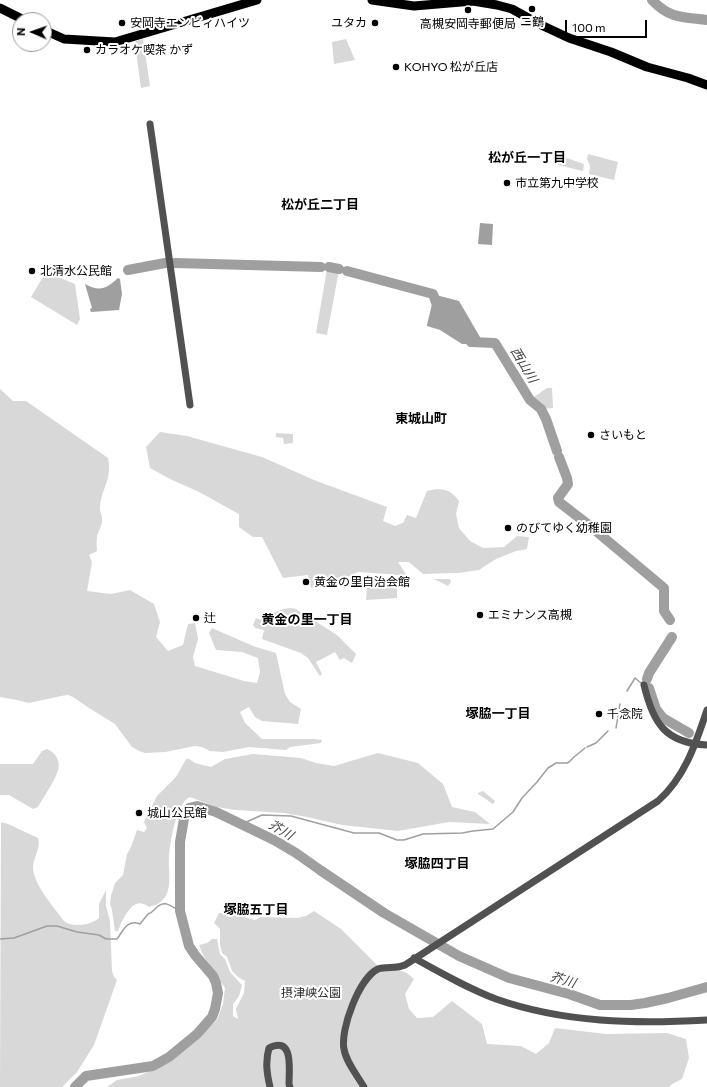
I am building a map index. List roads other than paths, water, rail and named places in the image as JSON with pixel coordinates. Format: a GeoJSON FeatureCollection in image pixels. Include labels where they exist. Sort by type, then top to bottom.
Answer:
{"type":"FeatureCollection","features":[{"type":"Feature","properties":{"kind":"main road"},"geometry":{"type":"LineString","coordinates":[[52,34],[64,39],[115,42],[257,0]]}},
{"type":"Feature","properties":{"kind":"main road"},"geometry":{"type":"LineString","coordinates":[[372,0],[414,6],[473,1],[497,5],[512,9],[569,38],[611,52],[647,67],[688,78],[707,85]]}},
{"type":"Feature","properties":{"kind":"main road"},"geometry":{"type":"LineString","coordinates":[[0,8],[12,14]]}},
{"type":"Feature","properties":{"kind":"street"},"geometry":{"type":"LineString","coordinates":[[150,124],[190,405]]}},
{"type":"Feature","properties":{"kind":"street"},"geometry":{"type":"LineString","coordinates":[[644,685],[648,704],[654,717],[660,725],[674,737],[696,744],[707,745]]}},
{"type":"Feature","properties":{"kind":"street"},"geometry":{"type":"LineString","coordinates":[[364,1087],[346,1057],[343,1044],[353,1002],[366,979],[378,969],[400,967],[422,954],[653,805],[663,797],[682,772],[696,744],[707,710]]}},
{"type":"Feature","properties":{"kind":"street"},"geometry":{"type":"LineString","coordinates":[[422,954],[421,958],[423,963]]}},
{"type":"Feature","properties":{"kind":"street"},"geometry":{"type":"LineString","coordinates":[[414,958],[475,990],[510,1004],[539,1011],[574,1018],[612,1021],[681,1022],[707,1020]]}},
{"type":"Feature","properties":{"kind":"street"},"geometry":{"type":"LineString","coordinates":[[270,1087],[266,1058],[268,1048],[275,1045],[281,1045],[289,1055],[290,1087]]}},
{"type":"Feature","properties":{"kind":"waterway"},"geometry":{"type":"LineString","coordinates":[[652,0],[671,14],[707,20]]}},
{"type":"Feature","properties":{"kind":"waterway","name":"西山川"},"geometry":{"type":"LineString","coordinates":[[128,270],[165,263]]}},
{"type":"Feature","properties":{"kind":"waterway","name":"西山川"},"geometry":{"type":"LineString","coordinates":[[175,263],[321,267]]}},
{"type":"Feature","properties":{"kind":"waterway","name":"西山川"},"geometry":{"type":"LineString","coordinates":[[329,267],[339,269]]}},
{"type":"Feature","properties":{"kind":"waterway","name":"西山川"},"geometry":{"type":"LineString","coordinates":[[347,271],[433,294],[438,308]]}},
{"type":"Feature","properties":{"kind":"waterway","name":"西山川"},"geometry":{"type":"LineString","coordinates":[[471,342],[495,343],[530,400],[541,409],[557,451]]}},
{"type":"Feature","properties":{"kind":"waterway","name":"西山川"},"geometry":{"type":"LineString","coordinates":[[559,457],[568,484],[558,498],[559,502],[664,588],[664,611],[670,620]]}},
{"type":"Feature","properties":{"kind":"waterway","name":"西山川"},"geometry":{"type":"LineString","coordinates":[[647,679],[649,673],[672,637]]}},
{"type":"Feature","properties":{"kind":"waterway"},"geometry":{"type":"LineString","coordinates":[[627,691],[635,678],[641,683],[647,679]]}},
{"type":"Feature","properties":{"kind":"waterway","name":"西山川"},"geometry":{"type":"LineString","coordinates":[[649,688],[656,709],[663,718],[689,733]]}},
{"type":"Feature","properties":{"kind":"waterway"},"geometry":{"type":"LineString","coordinates":[[616,728],[620,704]]}},
{"type":"Feature","properties":{"kind":"waterway"},"geometry":{"type":"LineString","coordinates":[[587,747],[596,743],[608,731]]}},
{"type":"Feature","properties":{"kind":"waterway"},"geometry":{"type":"LineString","coordinates":[[242,824],[262,815],[291,816],[354,833],[379,833],[397,840],[404,840],[423,834],[462,833],[493,829],[513,812],[522,798],[548,768],[556,763],[569,762],[585,748]]}},
{"type":"Feature","properties":{"kind":"waterway","name":"芥川"},"geometry":{"type":"LineString","coordinates":[[75,1087],[86,1076],[153,1066],[169,1057],[197,1034],[212,1017],[218,993],[216,983],[213,976],[189,946],[180,911],[180,842],[185,813],[189,808],[197,806],[216,812],[274,840],[296,853],[384,913],[459,956],[509,978],[569,994],[600,1005],[631,1005],[645,1003],[707,987]]}},
{"type":"Feature","properties":{"kind":"waterway"},"geometry":{"type":"LineString","coordinates":[[0,939],[14,938],[47,926],[57,926],[77,932],[99,935],[106,939],[117,939],[123,929],[129,924],[140,924],[148,914],[159,905],[168,904],[180,911]]}},
{"type":"Feature","properties":{"kind":"place","name":"ニ鶴"},"geometry":{"type":"Point","coordinates":[532,9]}},
{"type":"Feature","properties":{"kind":"place","name":"高槻安岡寺郵便局"},"geometry":{"type":"Point","coordinates":[468,10]}},
{"type":"Feature","properties":{"kind":"place","name":"安岡寺エンビィハイツ"},"geometry":{"type":"Point","coordinates":[122,23]}},
{"type":"Feature","properties":{"kind":"place","name":"ユタカ"},"geometry":{"type":"Point","coordinates":[375,23]}},
{"type":"Feature","properties":{"kind":"place","name":"カラオケ喫茶 かず"},"geometry":{"type":"Point","coordinates":[87,50]}},
{"type":"Feature","properties":{"kind":"place","name":"KOHYO 松が丘店"},"geometry":{"type":"Point","coordinates":[396,67]}},
{"type":"Feature","properties":{"kind":"place","name":"市立第九中学校"},"geometry":{"type":"Point","coordinates":[507,183]}},
{"type":"Feature","properties":{"kind":"place","name":"北清水公民館"},"geometry":{"type":"Point","coordinates":[32,271]}},
{"type":"Feature","properties":{"kind":"place","name":"さいもと"},"geometry":{"type":"Point","coordinates":[591,435]}},
{"type":"Feature","properties":{"kind":"place","name":"のびてゆく幼稚園"},"geometry":{"type":"Point","coordinates":[508,528]}},
{"type":"Feature","properties":{"kind":"place","name":"黄金の里自治会館"},"geometry":{"type":"Point","coordinates":[306,582]}},
{"type":"Feature","properties":{"kind":"place","name":"エミナンス高槻"},"geometry":{"type":"Point","coordinates":[480,615]}},
{"type":"Feature","properties":{"kind":"place","name":"辻"},"geometry":{"type":"Point","coordinates":[196,618]}},
{"type":"Feature","properties":{"kind":"place","name":"千念院"},"geometry":{"type":"Point","coordinates":[599,714]}},
{"type":"Feature","properties":{"kind":"place","name":"城山公民館"},"geometry":{"type":"Point","coordinates":[139,813]}},
{"type":"Feature","properties":{"kind":"district","name":"松が丘一丁目"},"geometry":{"type":"Point","coordinates":[527,158]}},
{"type":"Feature","properties":{"kind":"district","name":"松が丘二丁目"},"geometry":{"type":"Point","coordinates":[320,205]}},
{"type":"Feature","properties":{"kind":"district","name":"東城山町"},"geometry":{"type":"Point","coordinates":[421,419]}},
{"type":"Feature","properties":{"kind":"district","name":"黄金の里一丁目"},"geometry":{"type":"Point","coordinates":[307,620]}},
{"type":"Feature","properties":{"kind":"district","name":"塚脇一丁目"},"geometry":{"type":"Point","coordinates":[498,714]}},
{"type":"Feature","properties":{"kind":"district","name":"塚脇四丁目"},"geometry":{"type":"Point","coordinates":[437,864]}},
{"type":"Feature","properties":{"kind":"district","name":"塚脇五丁目"},"geometry":{"type":"Point","coordinates":[256,910]}},
{"type":"Feature","properties":{"kind":"park label","name":"摂津峡公園"},"geometry":{"type":"Point","coordinates":[311,993]}}]}
